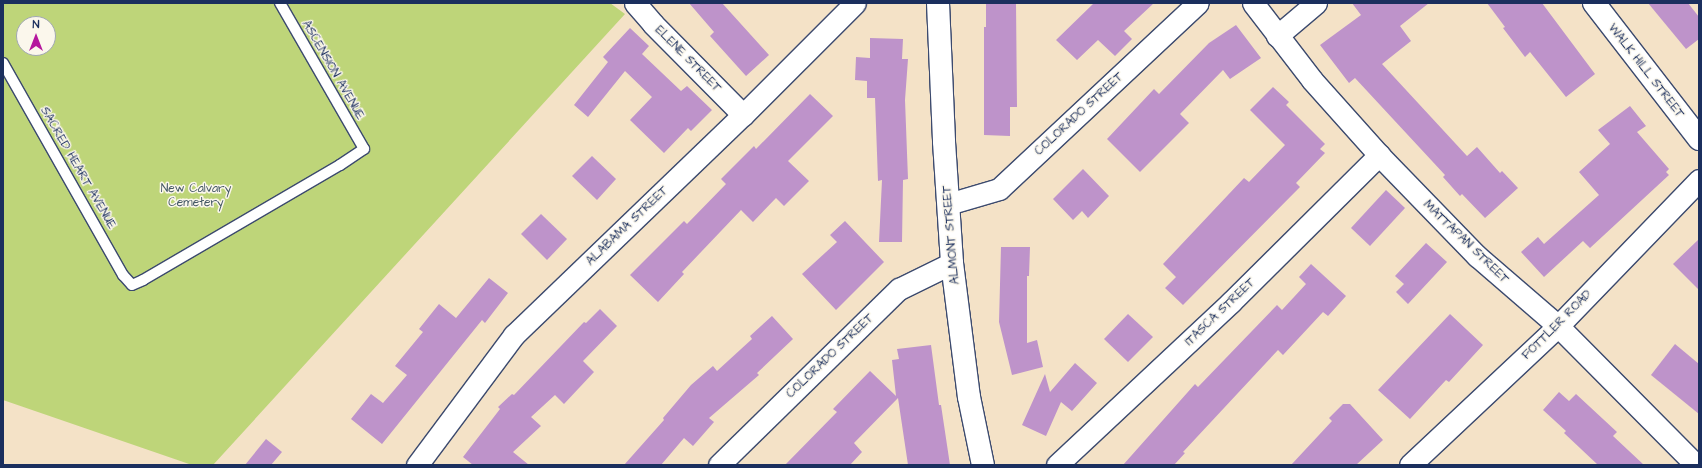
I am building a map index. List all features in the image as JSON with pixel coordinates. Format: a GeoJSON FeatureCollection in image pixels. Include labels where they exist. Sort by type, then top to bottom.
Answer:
{"type":"FeatureCollection","features":[{"type":"Feature","properties":{"kind":"street","name":"ELENE STREET"},"geometry":{"type":"LineString","coordinates":[[635,3],[653,24],[743,115]]}},
{"type":"Feature","properties":{"kind":"street","name":"ALABAMA STREET"},"geometry":{"type":"LineString","coordinates":[[417,465],[514,335],[743,115],[855,3]]}},
{"type":"Feature","properties":{"kind":"street","name":"ALMONT STREET"},"geometry":{"type":"LineString","coordinates":[[938,3],[944,142],[952,263],[969,397],[983,465]]}},
{"type":"Feature","properties":{"kind":"street","name":"COLORADO STREET"},"geometry":{"type":"LineString","coordinates":[[948,204],[999,189],[1198,3]]}},
{"type":"Feature","properties":{"kind":"street","name":"MATTAPAN STREET"},"geometry":{"type":"LineString","coordinates":[[1253,3],[1312,80],[1379,155],[1477,256],[1558,326],[1696,465]]}},
{"type":"Feature","properties":{"kind":"street"},"geometry":{"type":"LineString","coordinates":[[1278,36],[1316,3]]}},
{"type":"Feature","properties":{"kind":"street","name":"WALK HILL STREET"},"geometry":{"type":"LineString","coordinates":[[1594,3],[1699,139]]}},
{"type":"Feature","properties":{"kind":"street","name":"ITASCA STREET"},"geometry":{"type":"LineString","coordinates":[[1057,465],[1231,302],[1379,155]]}},
{"type":"Feature","properties":{"kind":"street","name":"FOTTLER ROAD"},"geometry":{"type":"LineString","coordinates":[[1410,465],[1558,326],[1699,180]]}},
{"type":"Feature","properties":{"kind":"street","name":"COLORADO STREET"},"geometry":{"type":"LineString","coordinates":[[719,465],[899,289],[952,263]]}},
{"type":"Feature","properties":{"kind":"lane","name":"ASCENSION AVENUE"},"geometry":{"type":"LineString","coordinates":[[132,284],[143,280],[225,233],[340,166],[364,149],[280,3]]}},
{"type":"Feature","properties":{"kind":"lane","name":"SACRED HEART AVENUE"},"geometry":{"type":"LineString","coordinates":[[3,63],[123,275],[132,284]]}},
{"type":"Feature","properties":{"kind":"green space","name":"New Calvary Cemetery"},"geometry":{"type":"Polygon","coordinates":[[[3,3],[610,3],[625,14],[213,465],[192,465],[3,400],[3,3]]]}},
{"type":"Feature","properties":{"kind":"building"},"geometry":{"type":"Polygon","coordinates":[[[689,3],[722,3],[769,55],[746,76],[710,36],[714,32],[689,3]]]}},
{"type":"Feature","properties":{"kind":"building"},"geometry":{"type":"Polygon","coordinates":[[[986,3],[1016,3],[1017,107],[1010,107],[1010,136],[984,135],[984,27],[986,27],[986,3]]]}},
{"type":"Feature","properties":{"kind":"building"},"geometry":{"type":"Polygon","coordinates":[[[1094,3],[1154,3],[1124,31],[1132,39],[1115,56],[1098,40],[1077,60],[1056,40],[1094,3]]]}},
{"type":"Feature","properties":{"kind":"building"},"geometry":{"type":"Polygon","coordinates":[[[1352,3],[1429,3],[1400,26],[1411,41],[1382,64],[1467,156],[1477,147],[1500,173],[1502,171],[1518,188],[1485,218],[1462,194],[1460,196],[1443,177],[1445,175],[1355,78],[1349,83],[1320,45],[1361,15],[1352,3]]]}},
{"type":"Feature","properties":{"kind":"building"},"geometry":{"type":"Polygon","coordinates":[[[1487,3],[1542,3],[1595,74],[1566,97],[1530,52],[1525,57],[1503,28],[1505,27],[1487,3]]]}},
{"type":"Feature","properties":{"kind":"building"},"geometry":{"type":"Polygon","coordinates":[[[1648,3],[1688,3],[1699,17],[1699,39],[1686,49],[1648,3]]]}},
{"type":"Feature","properties":{"kind":"building"},"geometry":{"type":"Polygon","coordinates":[[[1236,25],[1261,58],[1230,79],[1223,70],[1180,114],[1189,123],[1140,172],[1107,139],[1154,89],[1159,94],[1209,43],[1236,25]]]}},
{"type":"Feature","properties":{"kind":"building"},"geometry":{"type":"Polygon","coordinates":[[[630,28],[649,46],[642,54],[681,91],[687,86],[712,110],[691,131],[688,128],[664,153],[630,120],[652,97],[625,71],[588,117],[574,105],[608,62],[603,57],[630,28]]]}},
{"type":"Feature","properties":{"kind":"building"},"geometry":{"type":"Polygon","coordinates":[[[870,38],[903,39],[902,59],[908,59],[905,100],[908,179],[903,180],[902,242],[879,242],[882,180],[878,181],[875,98],[867,98],[867,81],[855,80],[856,57],[870,58],[870,38]]]}},
{"type":"Feature","properties":{"kind":"building"},"geometry":{"type":"Polygon","coordinates":[[[1273,87],[1289,102],[1286,105],[1325,144],[1320,149],[1325,153],[1296,183],[1300,187],[1183,305],[1165,288],[1176,277],[1163,264],[1244,178],[1249,182],[1285,145],[1250,110],[1273,87]]]}},
{"type":"Feature","properties":{"kind":"building"},"geometry":{"type":"Polygon","coordinates":[[[810,94],[833,116],[788,161],[809,181],[784,206],[776,198],[753,222],[741,210],[682,272],[684,274],[658,302],[630,275],[684,221],[687,224],[726,184],[721,179],[754,146],[756,149],[810,94]]]}},
{"type":"Feature","properties":{"kind":"building"},"geometry":{"type":"Polygon","coordinates":[[[1630,106],[1646,126],[1637,132],[1669,169],[1666,172],[1669,175],[1590,248],[1583,241],[1544,277],[1521,252],[1538,237],[1544,244],[1599,195],[1579,172],[1610,144],[1598,130],[1630,106]]]}},
{"type":"Feature","properties":{"kind":"building"},"geometry":{"type":"Polygon","coordinates":[[[592,156],[616,179],[597,200],[572,176],[592,156]]]}},
{"type":"Feature","properties":{"kind":"building"},"geometry":{"type":"Polygon","coordinates":[[[1083,169],[1109,196],[1088,218],[1082,211],[1073,220],[1053,199],[1083,169]]]}},
{"type":"Feature","properties":{"kind":"building"},"geometry":{"type":"Polygon","coordinates":[[[1386,190],[1405,208],[1370,246],[1351,228],[1386,190]]]}},
{"type":"Feature","properties":{"kind":"building"},"geometry":{"type":"Polygon","coordinates":[[[541,214],[567,239],[547,260],[521,234],[541,214]]]}},
{"type":"Feature","properties":{"kind":"building"},"geometry":{"type":"Polygon","coordinates":[[[845,221],[884,262],[836,310],[802,274],[837,242],[830,235],[845,221]]]}},
{"type":"Feature","properties":{"kind":"building"},"geometry":{"type":"Polygon","coordinates":[[[1699,239],[1699,290],[1673,264],[1699,239]]]}},
{"type":"Feature","properties":{"kind":"building"},"geometry":{"type":"Polygon","coordinates":[[[1426,243],[1447,262],[1408,304],[1396,292],[1404,284],[1395,276],[1426,243]]]}},
{"type":"Feature","properties":{"kind":"building"},"geometry":{"type":"Polygon","coordinates":[[[1001,247],[1030,247],[1029,276],[1027,276],[1027,343],[1037,340],[1043,367],[1012,375],[999,322],[1001,247]]]}},
{"type":"Feature","properties":{"kind":"building"},"geometry":{"type":"Polygon","coordinates":[[[1311,264],[1346,296],[1328,316],[1323,312],[1283,355],[1278,350],[1183,452],[1185,453],[1174,465],[1123,465],[1195,384],[1198,387],[1277,305],[1282,310],[1306,284],[1299,277],[1311,264]]]}},
{"type":"Feature","properties":{"kind":"building"},"geometry":{"type":"Polygon","coordinates":[[[489,278],[508,293],[485,323],[482,320],[382,444],[351,419],[371,394],[383,403],[407,375],[395,366],[423,332],[419,329],[439,304],[456,318],[489,278]]]}},
{"type":"Feature","properties":{"kind":"building"},"geometry":{"type":"Polygon","coordinates":[[[600,309],[617,326],[583,361],[594,372],[564,404],[555,395],[531,417],[541,426],[513,452],[529,465],[473,465],[463,457],[500,409],[498,407],[512,394],[514,395],[584,322],[586,323],[600,309]]]}},
{"type":"Feature","properties":{"kind":"building"},"geometry":{"type":"Polygon","coordinates":[[[1128,314],[1153,337],[1128,362],[1104,339],[1128,314]]]}},
{"type":"Feature","properties":{"kind":"building"},"geometry":{"type":"Polygon","coordinates":[[[1450,314],[1483,345],[1449,382],[1446,380],[1410,419],[1378,390],[1450,314]]]}},
{"type":"Feature","properties":{"kind":"building"},"geometry":{"type":"Polygon","coordinates":[[[772,316],[793,339],[757,373],[759,375],[709,418],[714,422],[693,446],[684,438],[661,465],[624,465],[664,420],[663,418],[691,385],[713,366],[717,371],[752,339],[750,336],[772,316]]]}},
{"type":"Feature","properties":{"kind":"building"},"geometry":{"type":"Polygon","coordinates":[[[1675,344],[1699,364],[1699,414],[1651,375],[1675,344]]]}},
{"type":"Feature","properties":{"kind":"building"},"geometry":{"type":"Polygon","coordinates":[[[931,345],[939,405],[941,405],[950,465],[908,465],[898,398],[854,443],[862,452],[850,465],[785,465],[837,412],[833,409],[870,371],[896,396],[892,360],[899,359],[897,349],[931,345]]]}},
{"type":"Feature","properties":{"kind":"building"},"geometry":{"type":"Polygon","coordinates":[[[1075,363],[1097,383],[1072,411],[1061,402],[1046,436],[1022,425],[1045,374],[1050,392],[1075,363]]]}},
{"type":"Feature","properties":{"kind":"building"},"geometry":{"type":"Polygon","coordinates":[[[1559,392],[1569,401],[1576,394],[1617,432],[1613,436],[1644,465],[1598,465],[1564,433],[1566,431],[1543,410],[1559,392]]]}},
{"type":"Feature","properties":{"kind":"building"},"geometry":{"type":"Polygon","coordinates":[[[1343,404],[1350,404],[1383,440],[1356,465],[1291,465],[1332,421],[1329,418],[1343,404]]]}},
{"type":"Feature","properties":{"kind":"building"},"geometry":{"type":"Polygon","coordinates":[[[266,439],[282,452],[271,465],[245,465],[266,439]]]}}]}
